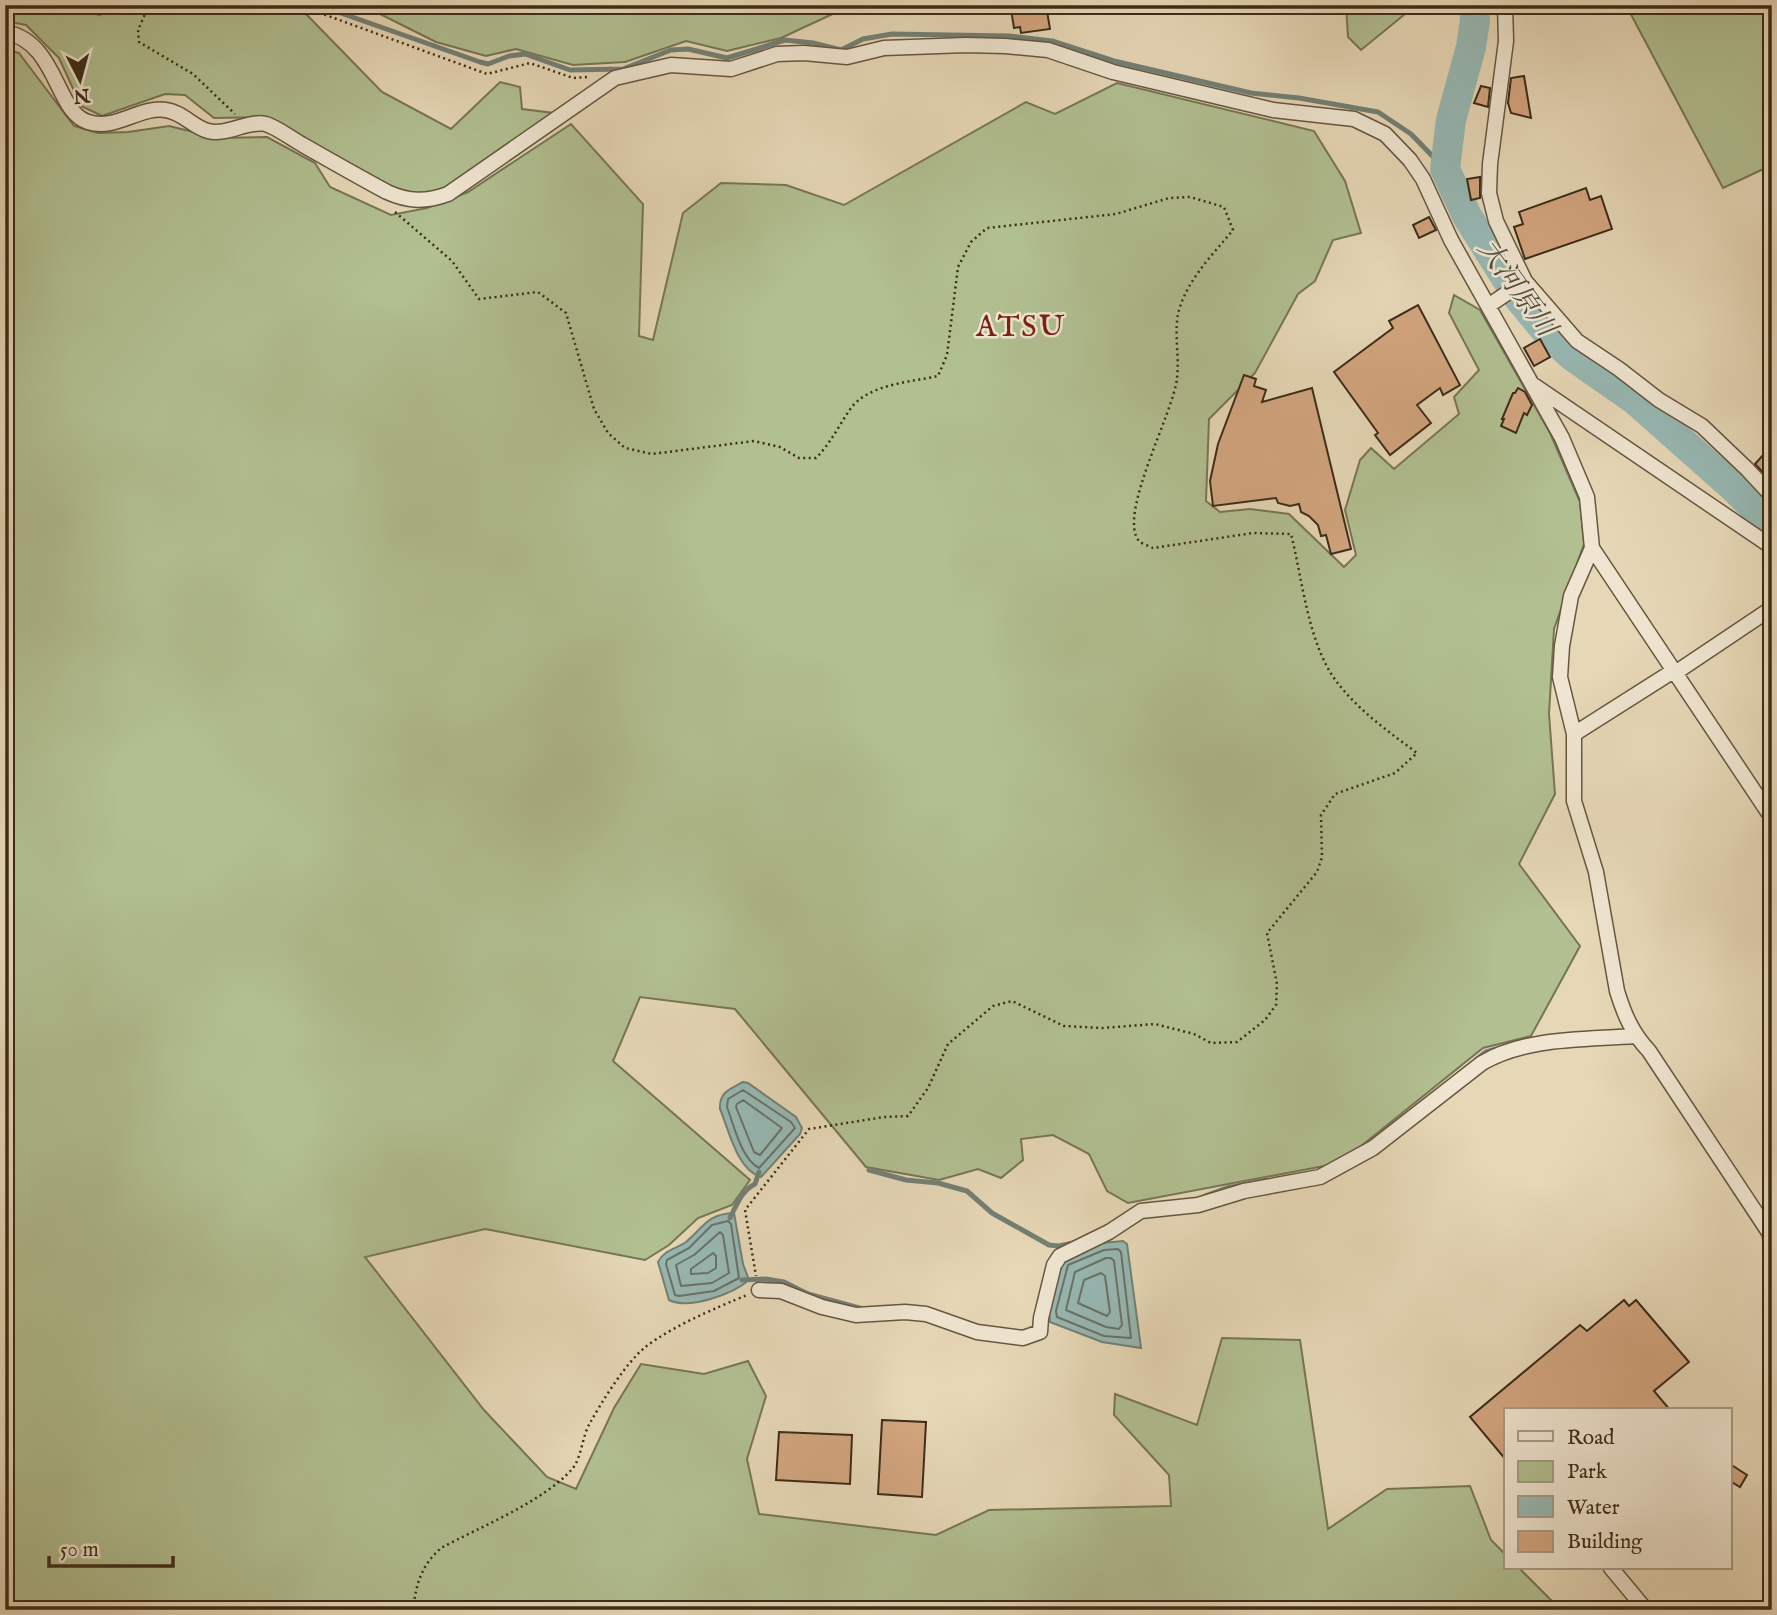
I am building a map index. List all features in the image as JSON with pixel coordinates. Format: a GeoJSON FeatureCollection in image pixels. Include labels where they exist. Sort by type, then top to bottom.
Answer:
{"type":"FeatureCollection","features":[{"type":"Feature","properties":{"kind":"street"},"geometry":{"type":"LineString","coordinates":[[1506,5],[1506,41],[1490,164],[1489,193],[1496,221],[1521,284],[1577,341],[1659,400],[1702,426],[1747,468],[1772,496]]}},
{"type":"Feature","properties":{"kind":"street"},"geometry":{"type":"LineString","coordinates":[[5,32],[14,33],[30,42],[44,58],[77,116],[88,122],[103,124],[121,121],[163,109],[175,112],[208,131],[266,124],[387,192],[402,199],[418,201],[448,194],[615,78],[671,65],[731,69],[777,54],[804,53],[847,57],[884,48],[1005,46],[1048,50],[1113,72],[1273,110],[1354,119],[1385,134],[1410,159],[1423,179],[1451,240],[1562,438],[1587,496],[1592,548],[1772,818]]}},
{"type":"Feature","properties":{"kind":"street"},"geometry":{"type":"LineString","coordinates":[[1488,306],[1521,284]]}},
{"type":"Feature","properties":{"kind":"street"},"geometry":{"type":"LineString","coordinates":[[1531,383],[1772,547]]}},
{"type":"Feature","properties":{"kind":"street"},"geometry":{"type":"LineString","coordinates":[[1592,548],[1571,596],[1562,646],[1560,677],[1574,734],[1574,802],[1596,872],[1617,991],[1635,1036],[1648,1051],[1772,1237]]}},
{"type":"Feature","properties":{"kind":"street"},"geometry":{"type":"LineString","coordinates":[[1574,734],[1667,675],[1675,673],[1772,608]]}},
{"type":"Feature","properties":{"kind":"street"},"geometry":{"type":"LineString","coordinates":[[757,1284],[822,1307],[856,1315],[905,1312],[926,1314],[977,1332],[1023,1338],[1040,1332],[1054,1265],[1060,1256],[1109,1232],[1141,1211],[1198,1205],[1244,1191],[1320,1177],[1373,1148],[1482,1063],[1501,1052],[1547,1043],[1635,1036]]}},
{"type":"Feature","properties":{"kind":"street"},"geometry":{"type":"LineString","coordinates":[[1613,1570],[1646,1610]]}},
{"type":"Feature","properties":{"kind":"path"},"geometry":{"type":"LineString","coordinates":[[149,5],[138,30],[139,43],[193,74],[236,116],[242,126]]}},
{"type":"Feature","properties":{"kind":"path"},"geometry":{"type":"LineString","coordinates":[[310,5],[323,14],[487,74],[530,63],[573,78],[615,78]]}},
{"type":"Feature","properties":{"kind":"path"},"geometry":{"type":"LineString","coordinates":[[393,210],[452,261],[479,299],[538,292],[566,313],[594,409],[608,433],[625,448],[652,454],[754,440],[780,447],[799,458],[816,458],[828,446],[852,407],[862,397],[884,388],[938,376],[947,355],[958,267],[971,242],[987,228],[1116,214],[1169,198],[1190,197],[1224,207],[1233,230],[1198,273],[1178,312],[1177,379],[1141,482],[1133,528],[1139,541],[1153,548],[1253,533],[1291,534],[1312,626],[1328,667],[1338,684],[1371,720],[1417,753],[1395,773],[1335,794],[1321,815],[1322,857],[1317,872],[1268,933],[1277,984],[1276,1005],[1265,1020],[1237,1042],[1211,1043],[1194,1034],[1156,1024],[1102,1028],[1064,1026],[1012,1001],[993,1006],[948,1044],[928,1088],[908,1116],[884,1117],[809,1129],[745,1210],[757,1284],[657,1340],[636,1355],[588,1425],[575,1466],[555,1485],[536,1497],[441,1548],[422,1570],[416,1585],[413,1610]]}},
{"type":"Feature","properties":{"kind":"green space"},"geometry":{"type":"Polygon","coordinates":[[[5,5],[56,5],[100,15],[106,5],[274,5],[305,13],[382,92],[451,129],[500,82],[520,87],[522,109],[554,113],[445,190],[420,194],[400,191],[265,117],[214,118],[185,95],[165,94],[102,116],[81,106],[59,58],[26,25],[5,21],[5,5]]]}},
{"type":"Feature","properties":{"kind":"green space"},"geometry":{"type":"Polygon","coordinates":[[[362,5],[852,5],[781,38],[727,51],[686,41],[625,62],[573,65],[516,49],[486,56],[436,42],[362,5]]]}},
{"type":"Feature","properties":{"kind":"green space"},"geometry":{"type":"Polygon","coordinates":[[[1346,5],[1416,5],[1361,50],[1348,37],[1346,5]]]}},
{"type":"Feature","properties":{"kind":"green space"},"geometry":{"type":"Polygon","coordinates":[[[1626,5],[1772,5],[1772,165],[1723,188],[1626,5]]]}},
{"type":"Feature","properties":{"kind":"green space"},"geometry":{"type":"Polygon","coordinates":[[[5,49],[19,53],[74,126],[98,133],[169,126],[218,138],[267,137],[315,163],[330,187],[391,215],[427,208],[468,192],[571,124],[643,204],[639,336],[653,340],[683,213],[721,183],[786,185],[844,205],[1026,102],[1055,114],[1117,83],[1314,131],[1345,181],[1361,233],[1333,240],[1315,281],[1298,294],[1255,373],[1209,419],[1206,501],[1220,512],[1250,509],[1289,514],[1344,567],[1356,555],[1345,510],[1360,460],[1371,448],[1394,469],[1459,414],[1454,397],[1479,370],[1449,313],[1454,295],[1480,310],[1550,433],[1580,502],[1584,544],[1554,629],[1549,714],[1555,794],[1519,864],[1580,946],[1531,1036],[1483,1048],[1340,1163],[1128,1203],[1107,1191],[1089,1154],[1053,1135],[1021,1139],[1023,1160],[1001,1178],[978,1169],[939,1180],[866,1167],[735,1009],[640,997],[613,1061],[750,1180],[732,1205],[698,1218],[669,1245],[645,1260],[485,1229],[365,1257],[484,1410],[547,1477],[576,1489],[614,1408],[641,1364],[704,1374],[748,1361],[766,1396],[747,1459],[759,1514],[936,1535],[989,1510],[1171,1506],[1169,1475],[1114,1415],[1115,1394],[1197,1425],[1222,1338],[1300,1340],[1328,1529],[1387,1489],[1470,1486],[1491,1540],[1504,1553],[1504,1570],[1521,1570],[1561,1610],[5,1610],[5,49]]]}},
{"type":"Feature","properties":{"kind":"water"},"geometry":{"type":"Polygon","coordinates":[[[743,1082],[796,1117],[802,1128],[800,1134],[761,1177],[753,1173],[740,1158],[720,1109],[723,1095],[743,1082]]]}},
{"type":"Feature","properties":{"kind":"water"},"geometry":{"type":"Polygon","coordinates":[[[734,1213],[743,1264],[749,1280],[733,1290],[699,1302],[678,1303],[669,1300],[658,1262],[667,1252],[686,1242],[707,1222],[718,1216],[734,1213]]]}},
{"type":"Feature","properties":{"kind":"water"},"geometry":{"type":"Polygon","coordinates":[[[1123,1241],[1127,1244],[1141,1348],[1102,1342],[1050,1322],[1049,1310],[1063,1259],[1102,1243],[1123,1241]]]}},
{"type":"Feature","properties":{"kind":"building"},"geometry":{"type":"Polygon","coordinates":[[[1020,5],[1046,5],[1050,29],[1021,33],[1020,27],[1014,28],[1011,9],[1020,8],[1020,5]]]}},
{"type":"Feature","properties":{"kind":"building"},"geometry":{"type":"Polygon","coordinates":[[[1524,76],[1531,118],[1511,113],[1508,103],[1511,78],[1524,76]]]}},
{"type":"Feature","properties":{"kind":"building"},"geometry":{"type":"Polygon","coordinates":[[[1481,86],[1490,88],[1488,107],[1474,103],[1481,86]]]}},
{"type":"Feature","properties":{"kind":"building"},"geometry":{"type":"Polygon","coordinates":[[[1480,177],[1480,198],[1471,200],[1467,179],[1480,177]]]}},
{"type":"Feature","properties":{"kind":"building"},"geometry":{"type":"Polygon","coordinates":[[[1586,188],[1590,200],[1601,196],[1612,229],[1525,259],[1514,227],[1523,224],[1519,212],[1586,188]]]}},
{"type":"Feature","properties":{"kind":"building"},"geometry":{"type":"Polygon","coordinates":[[[1429,217],[1436,230],[1419,238],[1413,225],[1429,217]]]}},
{"type":"Feature","properties":{"kind":"building"},"geometry":{"type":"Polygon","coordinates":[[[1418,305],[1460,385],[1443,395],[1440,388],[1417,405],[1431,423],[1390,455],[1375,435],[1378,433],[1334,372],[1393,328],[1389,321],[1418,305]]]}},
{"type":"Feature","properties":{"kind":"building"},"geometry":{"type":"Polygon","coordinates":[[[1540,339],[1550,357],[1534,366],[1524,348],[1540,339]]]}},
{"type":"Feature","properties":{"kind":"building"},"geometry":{"type":"Polygon","coordinates":[[[1244,375],[1256,379],[1254,386],[1266,390],[1262,402],[1312,388],[1351,549],[1331,554],[1326,535],[1321,536],[1318,525],[1301,512],[1299,504],[1290,506],[1278,503],[1276,498],[1213,506],[1210,481],[1218,444],[1244,375]]]}},
{"type":"Feature","properties":{"kind":"building"},"geometry":{"type":"Polygon","coordinates":[[[1518,388],[1525,392],[1532,405],[1527,415],[1524,413],[1516,433],[1501,426],[1513,393],[1518,388]]]}},
{"type":"Feature","properties":{"kind":"building"},"geometry":{"type":"Polygon","coordinates":[[[1772,445],[1772,482],[1755,464],[1772,445]]]}},
{"type":"Feature","properties":{"kind":"building"},"geometry":{"type":"Polygon","coordinates":[[[1624,1300],[1629,1306],[1636,1300],[1689,1362],[1654,1391],[1668,1408],[1504,1408],[1504,1458],[1470,1417],[1580,1325],[1587,1331],[1624,1300]]]}},
{"type":"Feature","properties":{"kind":"building"},"geometry":{"type":"Polygon","coordinates":[[[882,1420],[926,1422],[922,1497],[878,1494],[882,1420]]]}},
{"type":"Feature","properties":{"kind":"building"},"geometry":{"type":"Polygon","coordinates":[[[779,1432],[852,1435],[850,1484],[776,1480],[779,1432]]]}},
{"type":"Feature","properties":{"kind":"building"},"geometry":{"type":"Polygon","coordinates":[[[1732,1465],[1747,1475],[1740,1487],[1732,1482],[1732,1465]]]}},
{"type":"Feature","properties":{"kind":"waterway"},"geometry":{"type":"LineString","coordinates":[[90,5],[106,5]]}},
{"type":"Feature","properties":{"kind":"waterway"},"geometry":{"type":"LineString","coordinates":[[327,5],[338,12],[480,62],[488,64],[509,56],[525,54],[570,70],[623,69],[671,50],[688,49],[727,58],[785,40],[841,50],[863,39],[892,34],[1009,36],[1052,41],[1114,61],[1251,93],[1299,98],[1378,112],[1411,134],[1445,169]]}},
{"type":"Feature","properties":{"kind":"waterway","name":"大河原川"},"geometry":{"type":"LineString","coordinates":[[1474,5],[1471,47],[1451,120],[1445,169],[1467,216],[1518,297],[1550,336],[1572,356],[1635,400],[1772,525]]}},
{"type":"Feature","properties":{"kind":"waterway"},"geometry":{"type":"LineString","coordinates":[[1477,1059],[1486,1052],[1510,1045]]}},
{"type":"Feature","properties":{"kind":"waterway"},"geometry":{"type":"LineString","coordinates":[[869,1170],[967,1191],[992,1213],[1049,1245],[1073,1243]]}},
{"type":"Feature","properties":{"kind":"waterway"},"geometry":{"type":"LineString","coordinates":[[730,1218],[743,1194],[755,1184],[759,1172]]}},
{"type":"Feature","properties":{"kind":"waterway"},"geometry":{"type":"LineString","coordinates":[[1205,1196],[1227,1188],[1267,1180]]}},
{"type":"Feature","properties":{"kind":"waterway"},"geometry":{"type":"LineString","coordinates":[[1764,1238],[1772,1249]]}},
{"type":"Feature","properties":{"kind":"waterway"},"geometry":{"type":"LineString","coordinates":[[742,1280],[766,1279],[784,1282],[808,1294],[863,1309]]}},
{"type":"Feature","properties":{"kind":"district","name":"ATSU"},"geometry":{"type":"Point","coordinates":[1021,326]}}]}
